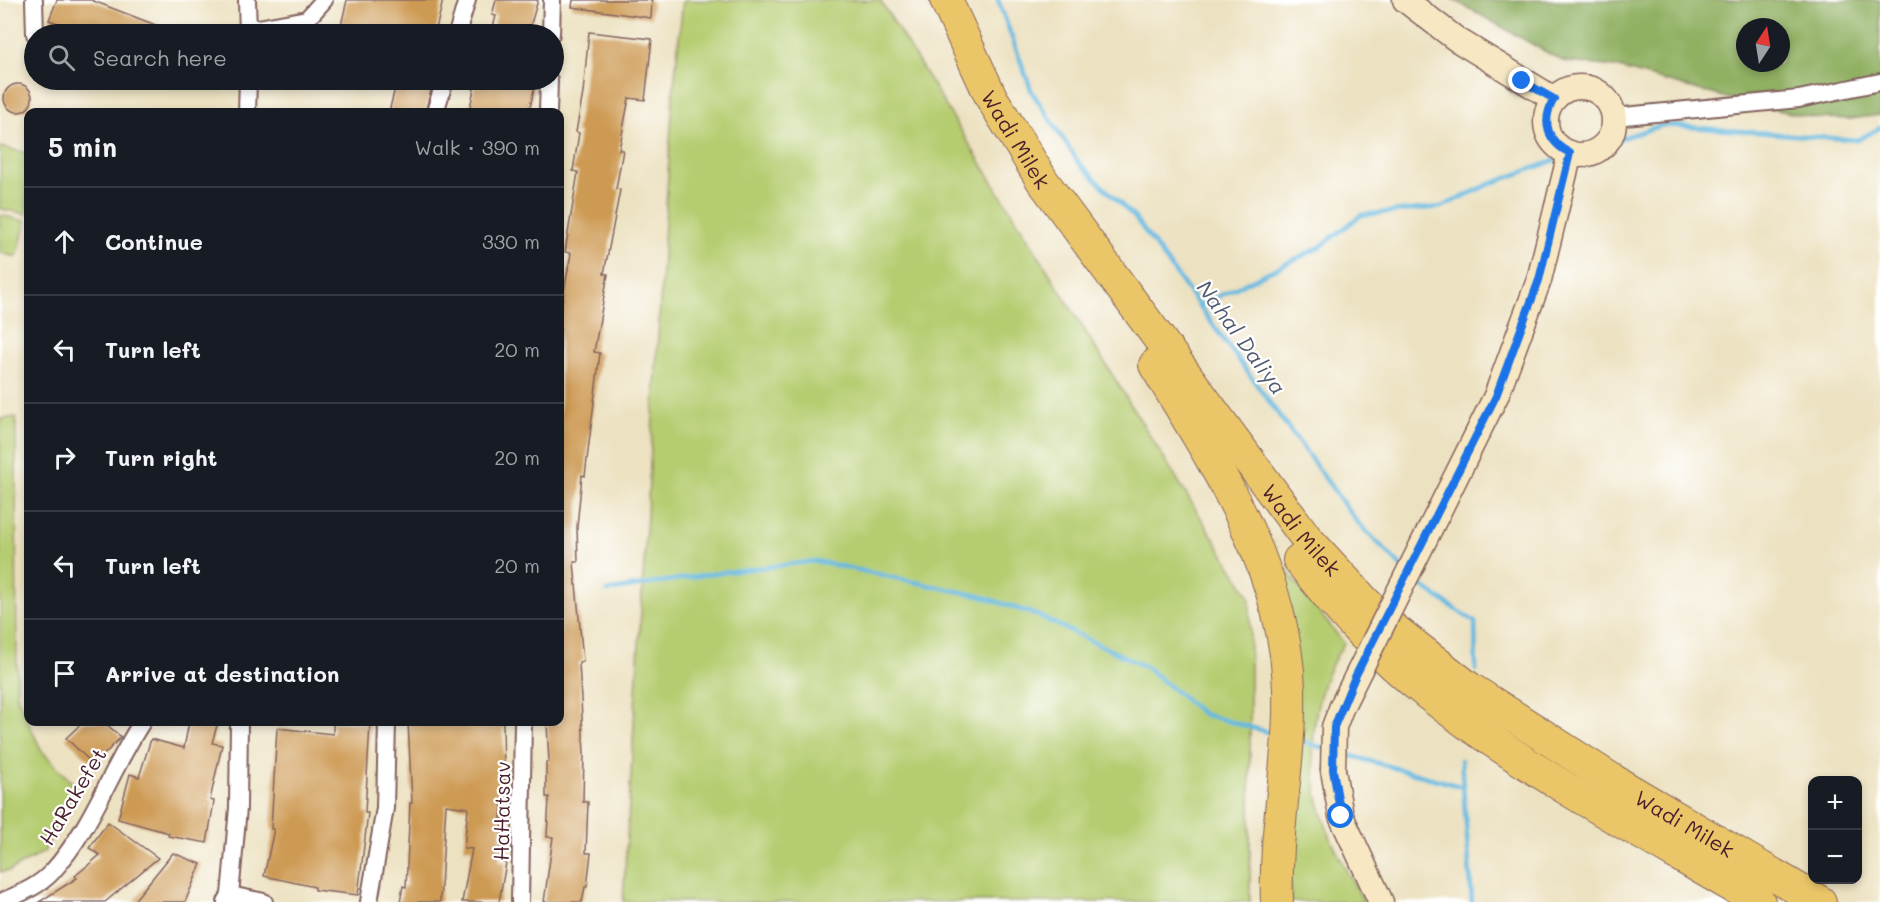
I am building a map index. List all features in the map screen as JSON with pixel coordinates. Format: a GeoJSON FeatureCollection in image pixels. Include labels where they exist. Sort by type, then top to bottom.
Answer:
{"type":"FeatureCollection","features":[{"type":"Feature","properties":{"kind":"highway","name":"Wadi Milek"},"geometry":{"type":"LineString","coordinates":[[925,0],[959,78],[998,148],[1155,366],[1315,580],[1375,648],[1428,694],[1514,755],[1759,902]]}},
{"type":"Feature","properties":{"kind":"highway","name":"Wadi Milek"},"geometry":{"type":"LineString","coordinates":[[946,0],[991,98],[1042,180],[1307,539],[1365,602],[1391,627],[1469,688],[1614,781],[1820,902]]}},
{"type":"Feature","properties":{"kind":"highway"},"geometry":{"type":"LineString","coordinates":[[1155,366],[1236,504],[1261,564],[1280,624],[1289,689],[1277,836],[1277,902]]}},
{"type":"Feature","properties":{"kind":"street"},"geometry":{"type":"LineString","coordinates":[[34,0],[35,24]]}},
{"type":"Feature","properties":{"kind":"street"},"geometry":{"type":"LineString","coordinates":[[247,0],[248,24]]}},
{"type":"Feature","properties":{"kind":"street"},"geometry":{"type":"LineString","coordinates":[[284,24],[307,19],[324,0]]}},
{"type":"Feature","properties":{"kind":"street"},"geometry":{"type":"LineString","coordinates":[[460,24],[467,0]]}},
{"type":"Feature","properties":{"kind":"street"},"geometry":{"type":"LineString","coordinates":[[551,24],[552,0]]}},
{"type":"Feature","properties":{"kind":"street"},"geometry":{"type":"LineString","coordinates":[[1405,0],[1456,39],[1554,99]]}},
{"type":"Feature","properties":{"kind":"street"},"geometry":{"type":"LineString","coordinates":[[1614,117],[1799,99],[1880,82]]}},
{"type":"Feature","properties":{"kind":"street"},"geometry":{"type":"LineString","coordinates":[[1584,87],[1605,97],[1614,117],[1614,128],[1602,147],[1592,153],[1570,153],[1560,148],[1548,131],[1548,109],[1554,99],[1562,92],[1584,87]]}},
{"type":"Feature","properties":{"kind":"street"},"geometry":{"type":"LineString","coordinates":[[248,90],[248,108]]}},
{"type":"Feature","properties":{"kind":"street"},"geometry":{"type":"LineString","coordinates":[[436,108],[442,90]]}},
{"type":"Feature","properties":{"kind":"street"},"geometry":{"type":"LineString","coordinates":[[548,108],[549,90]]}},
{"type":"Feature","properties":{"kind":"street"},"geometry":{"type":"LineString","coordinates":[[1382,902],[1341,816],[1333,770],[1334,727],[1342,706],[1496,396],[1539,280],[1570,153]]}},
{"type":"Feature","properties":{"kind":"street","name":"HaRakefet"},"geometry":{"type":"LineString","coordinates":[[1,902],[31,888],[51,873],[90,819],[133,726]]}},
{"type":"Feature","properties":{"kind":"street"},"geometry":{"type":"LineString","coordinates":[[239,726],[238,808],[228,898],[264,902]]}},
{"type":"Feature","properties":{"kind":"street"},"geometry":{"type":"LineString","coordinates":[[369,902],[386,808],[387,726]]}},
{"type":"Feature","properties":{"kind":"street","name":"HaHatsav"},"geometry":{"type":"LineString","coordinates":[[520,902],[523,726]]}},
{"type":"Feature","properties":{"kind":"green space"},"geometry":{"type":"Polygon","coordinates":[[[683,0],[880,0],[1250,597],[1250,902],[623,902],[673,94],[683,0]]]}},
{"type":"Feature","properties":{"kind":"green space"},"geometry":{"type":"Polygon","coordinates":[[[1454,0],[1880,0],[1880,115],[1851,119],[1817,118],[1756,106],[1615,67],[1562,61],[1454,0]]]}},
{"type":"Feature","properties":{"kind":"green space"},"geometry":{"type":"Polygon","coordinates":[[[0,147],[24,152],[24,213],[0,209],[0,147]]]}},
{"type":"Feature","properties":{"kind":"green space"},"geometry":{"type":"Polygon","coordinates":[[[0,215],[24,221],[17,257],[0,253],[0,215]]]}},
{"type":"Feature","properties":{"kind":"green space"},"geometry":{"type":"Polygon","coordinates":[[[16,417],[17,696],[24,712],[24,726],[30,726],[41,750],[76,787],[44,852],[9,871],[0,872],[0,419],[16,417]]]}},
{"type":"Feature","properties":{"kind":"green space"},"geometry":{"type":"Polygon","coordinates":[[[1269,545],[1344,643],[1329,671],[1320,695],[1313,759],[1319,801],[1325,822],[1339,857],[1364,902],[1291,902],[1269,545]]]}},
{"type":"Feature","properties":{"kind":"building"},"geometry":{"type":"Polygon","coordinates":[[[57,0],[91,0],[153,24],[60,24],[49,20],[57,0]]]}},
{"type":"Feature","properties":{"kind":"building"},"geometry":{"type":"Polygon","coordinates":[[[347,0],[443,0],[437,24],[341,24],[347,0]]]}},
{"type":"Feature","properties":{"kind":"building"},"geometry":{"type":"Polygon","coordinates":[[[496,0],[538,0],[531,24],[494,24],[496,16],[492,15],[496,0]]]}},
{"type":"Feature","properties":{"kind":"building"},"geometry":{"type":"Polygon","coordinates":[[[573,0],[652,0],[651,18],[572,7],[573,0]]]}},
{"type":"Feature","properties":{"kind":"building"},"geometry":{"type":"Polygon","coordinates":[[[589,32],[652,39],[645,100],[629,98],[619,150],[623,150],[616,189],[620,190],[604,274],[608,274],[594,352],[600,353],[585,476],[582,475],[577,527],[578,562],[574,562],[583,661],[579,662],[584,754],[583,802],[588,802],[586,853],[591,853],[587,887],[585,887],[582,902],[544,902],[553,837],[547,837],[549,797],[546,797],[546,762],[549,762],[547,726],[564,726],[564,291],[571,253],[565,252],[578,172],[573,171],[579,133],[576,132],[583,93],[589,32]]]}},
{"type":"Feature","properties":{"kind":"building"},"geometry":{"type":"Polygon","coordinates":[[[13,85],[23,85],[24,90],[29,90],[31,103],[23,111],[13,111],[5,103],[5,93],[13,85]]]}},
{"type":"Feature","properties":{"kind":"building"},"geometry":{"type":"Polygon","coordinates":[[[394,90],[431,90],[426,108],[390,108],[394,90]]]}},
{"type":"Feature","properties":{"kind":"building"},"geometry":{"type":"Polygon","coordinates":[[[474,90],[534,90],[530,108],[470,108],[474,90]]]}},
{"type":"Feature","properties":{"kind":"building"},"geometry":{"type":"Polygon","coordinates":[[[79,726],[109,726],[121,737],[94,765],[66,738],[79,726]]]}},
{"type":"Feature","properties":{"kind":"building"},"geometry":{"type":"Polygon","coordinates":[[[188,726],[217,726],[212,743],[222,745],[210,800],[214,801],[207,843],[168,836],[169,833],[118,819],[130,774],[139,777],[151,739],[184,748],[188,726]]]}},
{"type":"Feature","properties":{"kind":"building"},"geometry":{"type":"Polygon","coordinates":[[[333,726],[370,726],[365,813],[368,813],[358,895],[315,890],[315,887],[264,876],[274,829],[271,829],[277,728],[333,734],[333,726]]]}},
{"type":"Feature","properties":{"kind":"building"},"geometry":{"type":"Polygon","coordinates":[[[408,726],[503,726],[504,777],[501,819],[503,819],[499,861],[506,863],[499,902],[462,902],[472,849],[464,848],[468,808],[446,805],[440,902],[400,902],[403,886],[406,887],[410,803],[412,803],[408,726]]]}},
{"type":"Feature","properties":{"kind":"building"},"geometry":{"type":"Polygon","coordinates":[[[108,822],[158,858],[105,902],[39,902],[77,878],[75,876],[100,855],[89,848],[108,822]]]}},
{"type":"Feature","properties":{"kind":"building"},"geometry":{"type":"Polygon","coordinates":[[[173,853],[201,864],[185,902],[133,902],[173,853]]]}},
{"type":"Feature","properties":{"kind":"waterway","name":"Nahal Daliya"},"geometry":{"type":"LineString","coordinates":[[998,0],[1032,92],[1079,163],[1135,218],[1357,522],[1403,568]]}},
{"type":"Feature","properties":{"kind":"waterway"},"geometry":{"type":"LineString","coordinates":[[1578,152],[1663,125],[1857,140],[1880,128]]}},
{"type":"Feature","properties":{"kind":"waterway"},"geometry":{"type":"LineString","coordinates":[[1199,306],[1320,247],[1361,215],[1441,207],[1490,184],[1561,158]]}},
{"type":"Feature","properties":{"kind":"waterway"},"geometry":{"type":"LineString","coordinates":[[607,591],[710,574],[816,561],[980,596],[1039,616],[1146,667],[1203,714],[1278,735]]}},
{"type":"Feature","properties":{"kind":"waterway","name":"Nahal Daliya"},"geometry":{"type":"LineString","coordinates":[[1414,578],[1424,588],[1475,622],[1476,670]]}},
{"type":"Feature","properties":{"kind":"waterway"},"geometry":{"type":"LineString","coordinates":[[1297,740],[1327,749]]}},
{"type":"Feature","properties":{"kind":"waterway"},"geometry":{"type":"LineString","coordinates":[[1341,753],[1463,787]]}},
{"type":"Feature","properties":{"kind":"waterway","name":"Nahal Daliya"},"geometry":{"type":"LineString","coordinates":[[1461,760],[1472,902]]}},
{"type":"Feature","properties":{"kind":"route"},"geometry":{"type":"LineString","coordinates":[[1341,816],[1335,794],[1333,770],[1334,727],[1354,679],[1496,396],[1539,280],[1570,153],[1552,141],[1548,131],[1546,120],[1548,109],[1554,99],[1522,81]]}}]}
